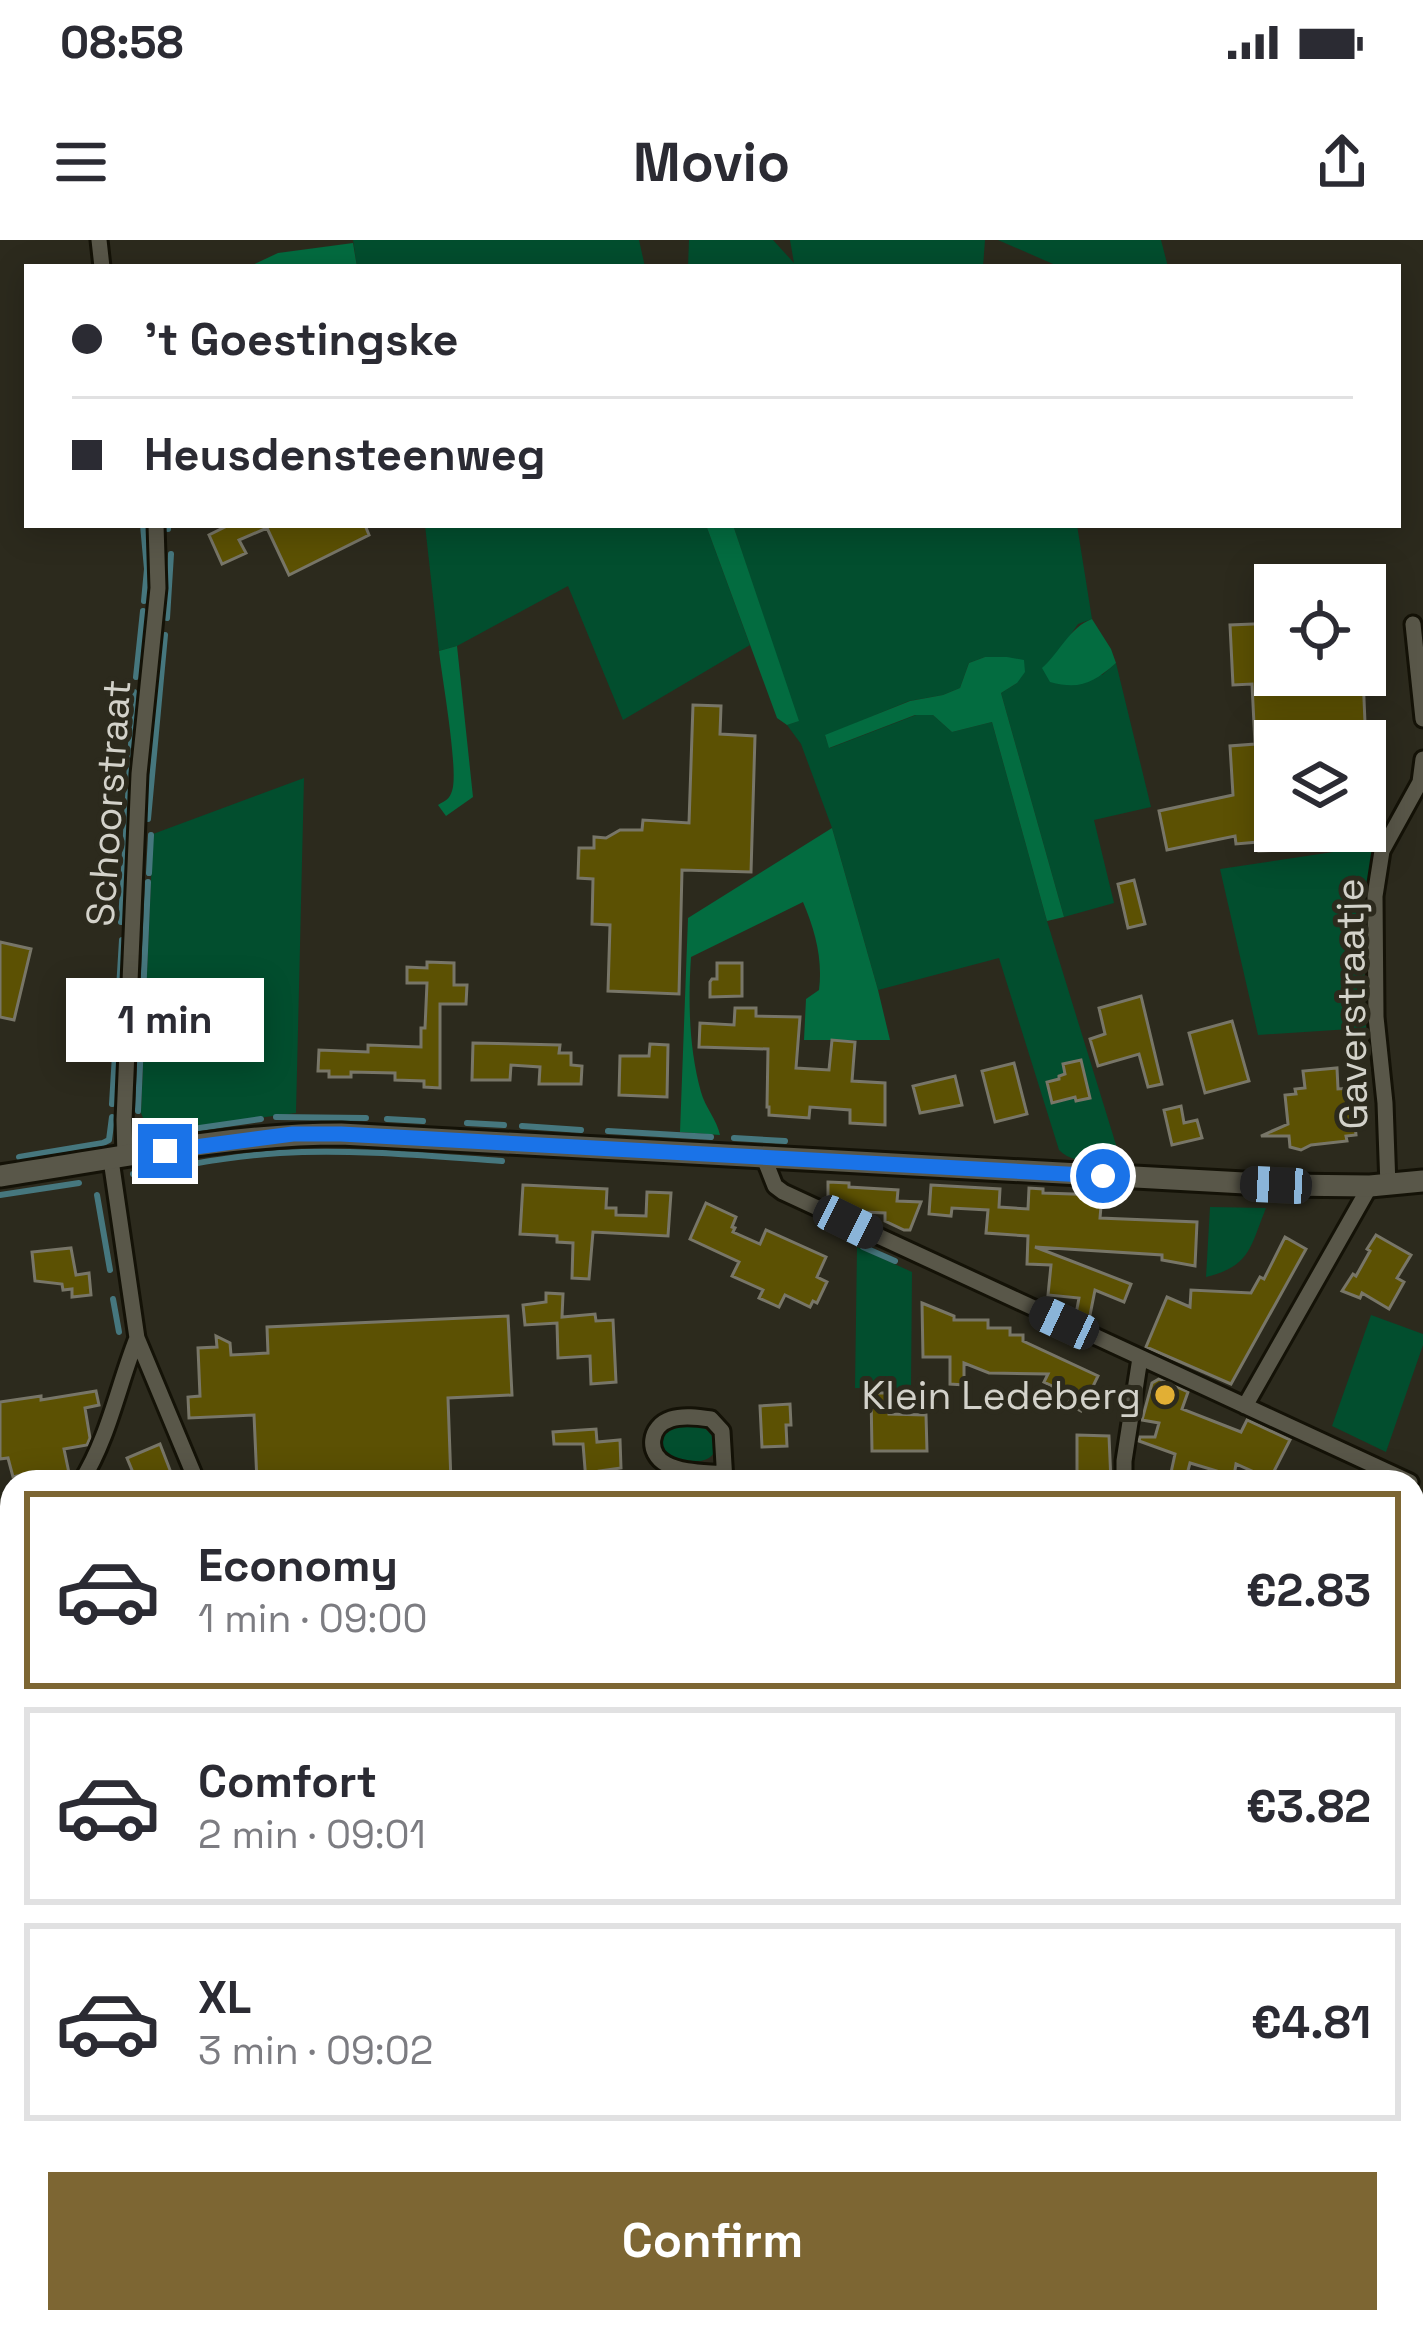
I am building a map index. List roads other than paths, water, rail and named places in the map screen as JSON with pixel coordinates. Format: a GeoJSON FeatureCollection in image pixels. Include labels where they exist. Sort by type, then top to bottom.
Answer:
{"type":"FeatureCollection","features":[{"type":"Feature","properties":{"kind":"street","name":"Schoorstraat"},"geometry":{"type":"LineString","coordinates":[[156,528],[158,588],[140,774],[118,1158],[137,1338],[192,1470]]}},
{"type":"Feature","properties":{"kind":"street"},"geometry":{"type":"LineString","coordinates":[[1413,624],[1423,719]]}},
{"type":"Feature","properties":{"kind":"street","name":"Gaverstraatje"},"geometry":{"type":"LineString","coordinates":[[1246,1406],[1379,1186],[1385,1103],[1376,1017],[1375,896],[1382,851],[1420,782],[1423,759]]}},
{"type":"Feature","properties":{"kind":"street"},"geometry":{"type":"LineString","coordinates":[[0,1176],[293,1134],[341,1134],[1282,1185],[1379,1186],[1423,1181]]}},
{"type":"Feature","properties":{"kind":"street"},"geometry":{"type":"LineString","coordinates":[[764,1158],[775,1186],[783,1192],[1384,1470]]}},
{"type":"Feature","properties":{"kind":"street"},"geometry":{"type":"LineString","coordinates":[[88,1470],[137,1338]]}},
{"type":"Feature","properties":{"kind":"street"},"geometry":{"type":"LineString","coordinates":[[1124,1470],[1139,1358]]}},
{"type":"Feature","properties":{"kind":"street"},"geometry":{"type":"LineString","coordinates":[[688,1470],[661,1461],[652,1444],[660,1424],[674,1418],[711,1419],[722,1431],[724,1470]]}},
{"type":"Feature","properties":{"kind":"waterway"},"geometry":{"type":"LineString","coordinates":[[143,528],[144,601]]}},
{"type":"Feature","properties":{"kind":"waterway"},"geometry":{"type":"LineString","coordinates":[[167,618],[171,554]]}},
{"type":"Feature","properties":{"kind":"waterway"},"geometry":{"type":"LineString","coordinates":[[136,677],[143,611]]}},
{"type":"Feature","properties":{"kind":"waterway"},"geometry":{"type":"LineString","coordinates":[[148,819],[165,635]]}},
{"type":"Feature","properties":{"kind":"waterway"},"geometry":{"type":"LineString","coordinates":[[121,922],[134,692]]}},
{"type":"Feature","properties":{"kind":"waterway"},"geometry":{"type":"LineString","coordinates":[[149,873],[151,835]]}},
{"type":"Feature","properties":{"kind":"waterway"},"geometry":{"type":"LineString","coordinates":[[138,1111],[148,882]]}},
{"type":"Feature","properties":{"kind":"waterway"},"geometry":{"type":"LineString","coordinates":[[112,1104],[122,940]]}},
{"type":"Feature","properties":{"kind":"waterway"},"geometry":{"type":"LineString","coordinates":[[19,1157],[103,1143],[109,1140],[112,1117]]}},
{"type":"Feature","properties":{"kind":"waterway"},"geometry":{"type":"LineString","coordinates":[[276,1117],[366,1118]]}},
{"type":"Feature","properties":{"kind":"waterway"},"geometry":{"type":"LineString","coordinates":[[151,1135],[261,1119]]}},
{"type":"Feature","properties":{"kind":"waterway"},"geometry":{"type":"LineString","coordinates":[[387,1119],[423,1121]]}},
{"type":"Feature","properties":{"kind":"waterway"},"geometry":{"type":"LineString","coordinates":[[467,1123],[504,1125]]}},
{"type":"Feature","properties":{"kind":"waterway"},"geometry":{"type":"LineString","coordinates":[[522,1126],[581,1130]]}},
{"type":"Feature","properties":{"kind":"waterway"},"geometry":{"type":"LineString","coordinates":[[608,1131],[711,1137]]}},
{"type":"Feature","properties":{"kind":"waterway"},"geometry":{"type":"LineString","coordinates":[[734,1138],[785,1141]]}},
{"type":"Feature","properties":{"kind":"waterway"},"geometry":{"type":"LineString","coordinates":[[133,1174],[243,1156],[308,1152],[502,1161]]}},
{"type":"Feature","properties":{"kind":"waterway"},"geometry":{"type":"LineString","coordinates":[[0,1195],[79,1183]]}},
{"type":"Feature","properties":{"kind":"waterway"},"geometry":{"type":"LineString","coordinates":[[97,1195],[110,1270]]}},
{"type":"Feature","properties":{"kind":"waterway"},"geometry":{"type":"LineString","coordinates":[[863,1247],[895,1261]]}},
{"type":"Feature","properties":{"kind":"waterway"},"geometry":{"type":"LineString","coordinates":[[113,1299],[119,1332]]}},
{"type":"Feature","properties":{"kind":"place","name":"Klein Ledeberg"},"geometry":{"type":"Point","coordinates":[1165,1395]}}]}
